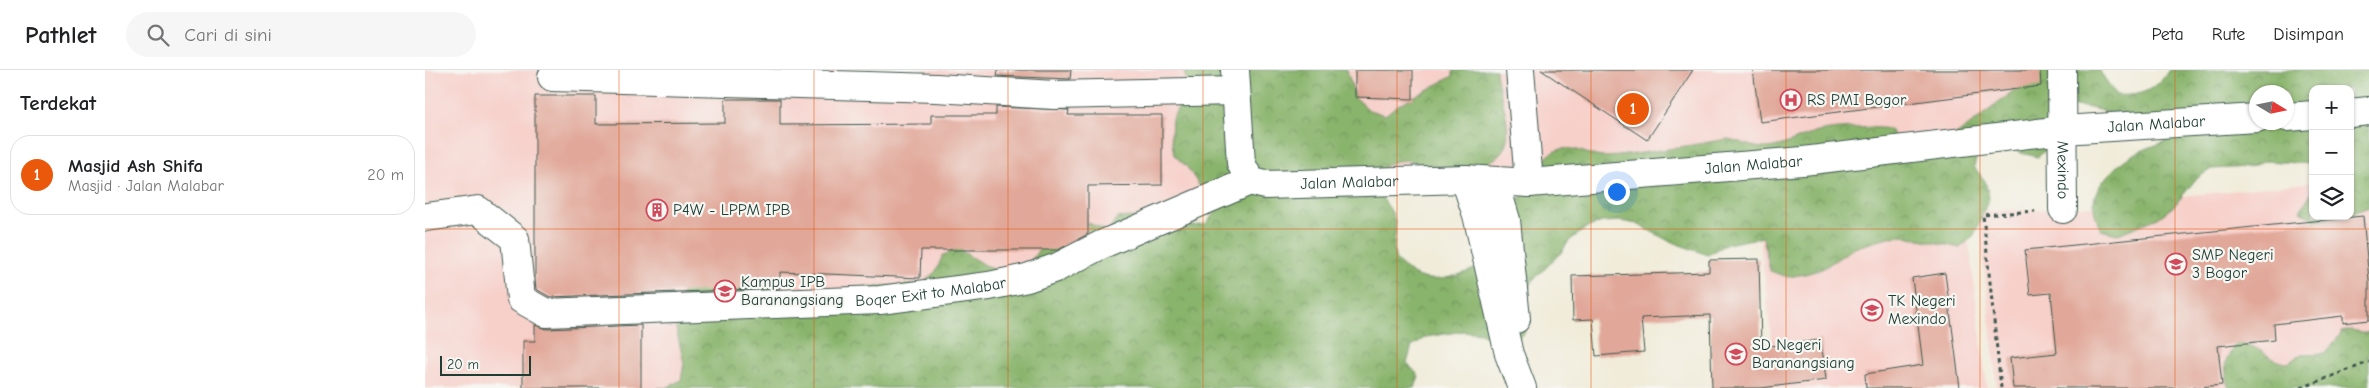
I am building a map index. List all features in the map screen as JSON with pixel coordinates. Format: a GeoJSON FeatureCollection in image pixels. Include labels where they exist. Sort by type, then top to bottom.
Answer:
{"type":"FeatureCollection","features":[{"type":"Feature","properties":{"kind":"street"},"geometry":{"type":"LineString","coordinates":[[1520,70],[1529,183]]}},
{"type":"Feature","properties":{"kind":"street","name":"Mexindo"},"geometry":{"type":"LineString","coordinates":[[2062,70],[2063,208]]}},
{"type":"Feature","properties":{"kind":"street"},"geometry":{"type":"LineString","coordinates":[[552,77],[935,79],[1054,95],[1235,80],[1241,163],[1250,181]]}},
{"type":"Feature","properties":{"kind":"street"},"geometry":{"type":"LineString","coordinates":[[2354,113],[2369,112]]}},
{"type":"Feature","properties":{"kind":"street"},"geometry":{"type":"LineString","coordinates":[[2294,116],[2309,115]]}},
{"type":"Feature","properties":{"kind":"street","name":"Jalan Malabar"},"geometry":{"type":"LineString","coordinates":[[1250,181],[1265,185],[1465,179],[1495,183],[1529,183],[1803,161],[2063,130],[2249,118]]}},
{"type":"Feature","properties":{"kind":"street"},"geometry":{"type":"LineString","coordinates":[[1465,179],[1477,214],[1509,354],[1522,388]]}},
{"type":"Feature","properties":{"kind":"street","name":"Boqer Exit to Malabar"},"geometry":{"type":"LineString","coordinates":[[426,217],[479,210],[515,239],[521,299],[546,313],[880,300],[989,286],[1027,278],[1058,267],[1103,244],[1250,181]]}},
{"type":"Feature","properties":{"kind":"street"},"geometry":{"type":"LineString","coordinates":[[1495,183],[1506,220],[1514,311],[1524,354],[1535,381],[1540,388]]}},
{"type":"Feature","properties":{"kind":"path"},"geometry":{"type":"LineString","coordinates":[[2001,388],[1983,215],[2063,208]]}},
{"type":"Feature","properties":{"kind":"path"},"geometry":{"type":"LineString","coordinates":[[2301,388],[2369,362]]}},
{"type":"Feature","properties":{"kind":"shaded area","name":"Kampus IPB Baranangsiang"},"geometry":{"type":"Polygon","coordinates":[[[425,70],[1218,70],[1218,195],[834,388],[425,388],[425,70]]]}},
{"type":"Feature","properties":{"kind":"shaded area","name":"RS PMI Bogor"},"geometry":{"type":"Polygon","coordinates":[[[1236,70],[2062,70],[2063,130],[1812,160],[1265,185],[1236,70]]]}},
{"type":"Feature","properties":{"kind":"shaded area","name":"SMP Negeri 3 Bogor"},"geometry":{"type":"Polygon","coordinates":[[[2369,176],[2369,359],[2288,388],[1997,388],[1978,211],[2063,209],[2309,182],[2309,220],[2354,220],[2354,178],[2369,176]]]}},
{"type":"Feature","properties":{"kind":"shaded area","name":"TK Negeri Mexindo"},"geometry":{"type":"Polygon","coordinates":[[[1965,212],[1987,388],[1777,388],[1759,233],[1965,212]]]}},
{"type":"Feature","properties":{"kind":"green space"},"geometry":{"type":"Polygon","coordinates":[[[1184,70],[1347,70],[1355,97],[1369,110],[1385,115],[1398,105],[1453,76],[1453,70],[1496,70],[1508,133],[1506,144],[1500,154],[1489,162],[1440,176],[1430,168],[1412,161],[1391,163],[1377,174],[1379,191],[1394,218],[1394,252],[1396,260],[1414,275],[1434,279],[1454,276],[1484,265],[1505,206],[1536,188],[1542,166],[1548,156],[1558,150],[1570,149],[1606,157],[1652,152],[1728,139],[1768,148],[1780,146],[1818,132],[1867,128],[1890,130],[1900,150],[1956,135],[2033,77],[2035,70],[2099,70],[2116,95],[2133,95],[2147,91],[2159,83],[2170,70],[2369,70],[2369,207],[2354,213],[2354,85],[2309,85],[2309,164],[2266,161],[2249,167],[2211,169],[2196,179],[2174,206],[2158,218],[2118,234],[2101,230],[2094,208],[2096,192],[2119,164],[2134,154],[2187,130],[2086,107],[2062,105],[2053,143],[2038,157],[2021,153],[2008,142],[1978,150],[1974,167],[1985,181],[1989,198],[1974,235],[1960,248],[1906,236],[1888,237],[1854,248],[1822,269],[1788,277],[1770,271],[1763,237],[1727,244],[1708,255],[1669,241],[1637,224],[1620,221],[1602,222],[1586,228],[1569,241],[1560,254],[1534,279],[1525,296],[1525,332],[1512,345],[1496,344],[1481,333],[1463,331],[1426,337],[1412,346],[1407,363],[1419,376],[1415,388],[666,388],[681,380],[684,363],[676,328],[675,312],[688,280],[736,268],[792,304],[865,287],[922,284],[936,271],[943,255],[959,249],[993,269],[1017,274],[1030,262],[1040,248],[1078,218],[1108,232],[1117,218],[1133,217],[1163,231],[1206,224],[1216,211],[1187,167],[1174,155],[1171,136],[1172,119],[1188,89],[1184,70]]]}},
{"type":"Feature","properties":{"kind":"green space"},"geometry":{"type":"Polygon","coordinates":[[[2309,196],[2309,216],[2300,211],[2309,196]]]}},
{"type":"Feature","properties":{"kind":"green space"},"geometry":{"type":"Polygon","coordinates":[[[2350,330],[2367,333],[2369,331],[2369,385],[2357,388],[2229,388],[2225,365],[2228,356],[2236,344],[2256,348],[2274,359],[2288,363],[2301,354],[2326,353],[2342,332],[2350,330]]]}},
{"type":"Feature","properties":{"kind":"building"},"geometry":{"type":"Polygon","coordinates":[[[998,70],[1071,70],[1070,79],[997,76],[998,70]]]}},
{"type":"Feature","properties":{"kind":"building"},"geometry":{"type":"Polygon","coordinates":[[[1355,70],[1413,70],[1413,99],[1355,97],[1355,70]]]}},
{"type":"Feature","properties":{"kind":"building"},"geometry":{"type":"Polygon","coordinates":[[[1541,70],[1693,70],[1647,140],[1541,70]]]}},
{"type":"Feature","properties":{"kind":"building","name":"RS PMI Bogor"},"geometry":{"type":"Polygon","coordinates":[[[1753,70],[2040,70],[2041,86],[1760,122],[1753,70]]]}},
{"type":"Feature","properties":{"kind":"building"},"geometry":{"type":"Polygon","coordinates":[[[535,96],[596,96],[596,124],[725,123],[725,99],[780,99],[780,125],[931,124],[931,115],[996,115],[996,107],[1069,110],[1068,115],[1162,115],[1162,185],[1088,186],[1088,234],[1058,250],[921,250],[920,278],[780,272],[780,288],[550,297],[536,289],[535,280],[535,96]]]}},
{"type":"Feature","properties":{"kind":"building","name":"SMP Negeri 3 Bogor"},"geometry":{"type":"Polygon","coordinates":[[[2363,216],[2369,280],[2369,320],[2343,323],[2343,316],[2274,324],[2275,340],[2218,346],[2222,385],[2188,388],[2013,388],[2010,358],[2057,353],[2051,293],[2030,295],[2025,250],[2323,220],[2354,220],[2354,217],[2363,216]]]}},
{"type":"Feature","properties":{"kind":"building","name":"SD Negeri Baranangsiang"},"geometry":{"type":"Polygon","coordinates":[[[1759,259],[1761,347],[1821,340],[1826,380],[1761,388],[1712,388],[1710,315],[1641,318],[1644,352],[1596,356],[1593,319],[1573,320],[1572,276],[1709,272],[1709,260],[1759,259]]]}},
{"type":"Feature","properties":{"kind":"building"},"geometry":{"type":"Polygon","coordinates":[[[1945,273],[1960,388],[1866,388],[1865,374],[1923,365],[1912,278],[1945,273]]]}},
{"type":"Feature","properties":{"kind":"building"},"geometry":{"type":"Polygon","coordinates":[[[535,325],[547,329],[641,325],[641,388],[523,388],[523,341],[535,341],[535,325]]]}},
{"type":"Feature","properties":{"kind":"place","name":"RS PMI Bogor"},"geometry":{"type":"Point","coordinates":[1791,100]}},
{"type":"Feature","properties":{"kind":"place","name":"Masjid Ash Shifa"},"geometry":{"type":"Point","coordinates":[1633,109]}},
{"type":"Feature","properties":{"kind":"place","name":"P4W - LPPM IPB"},"geometry":{"type":"Point","coordinates":[657,210]}},
{"type":"Feature","properties":{"kind":"place","name":"SMP Negeri 3 Bogor"},"geometry":{"type":"Point","coordinates":[2176,264]}},
{"type":"Feature","properties":{"kind":"place","name":"Kampus IPB Baranangsiang"},"geometry":{"type":"Point","coordinates":[725,291]}},
{"type":"Feature","properties":{"kind":"place","name":"TK Negeri Mexindo"},"geometry":{"type":"Point","coordinates":[1872,310]}},
{"type":"Feature","properties":{"kind":"place","name":"SD Negeri Baranangsiang"},"geometry":{"type":"Point","coordinates":[1736,354]}}]}
